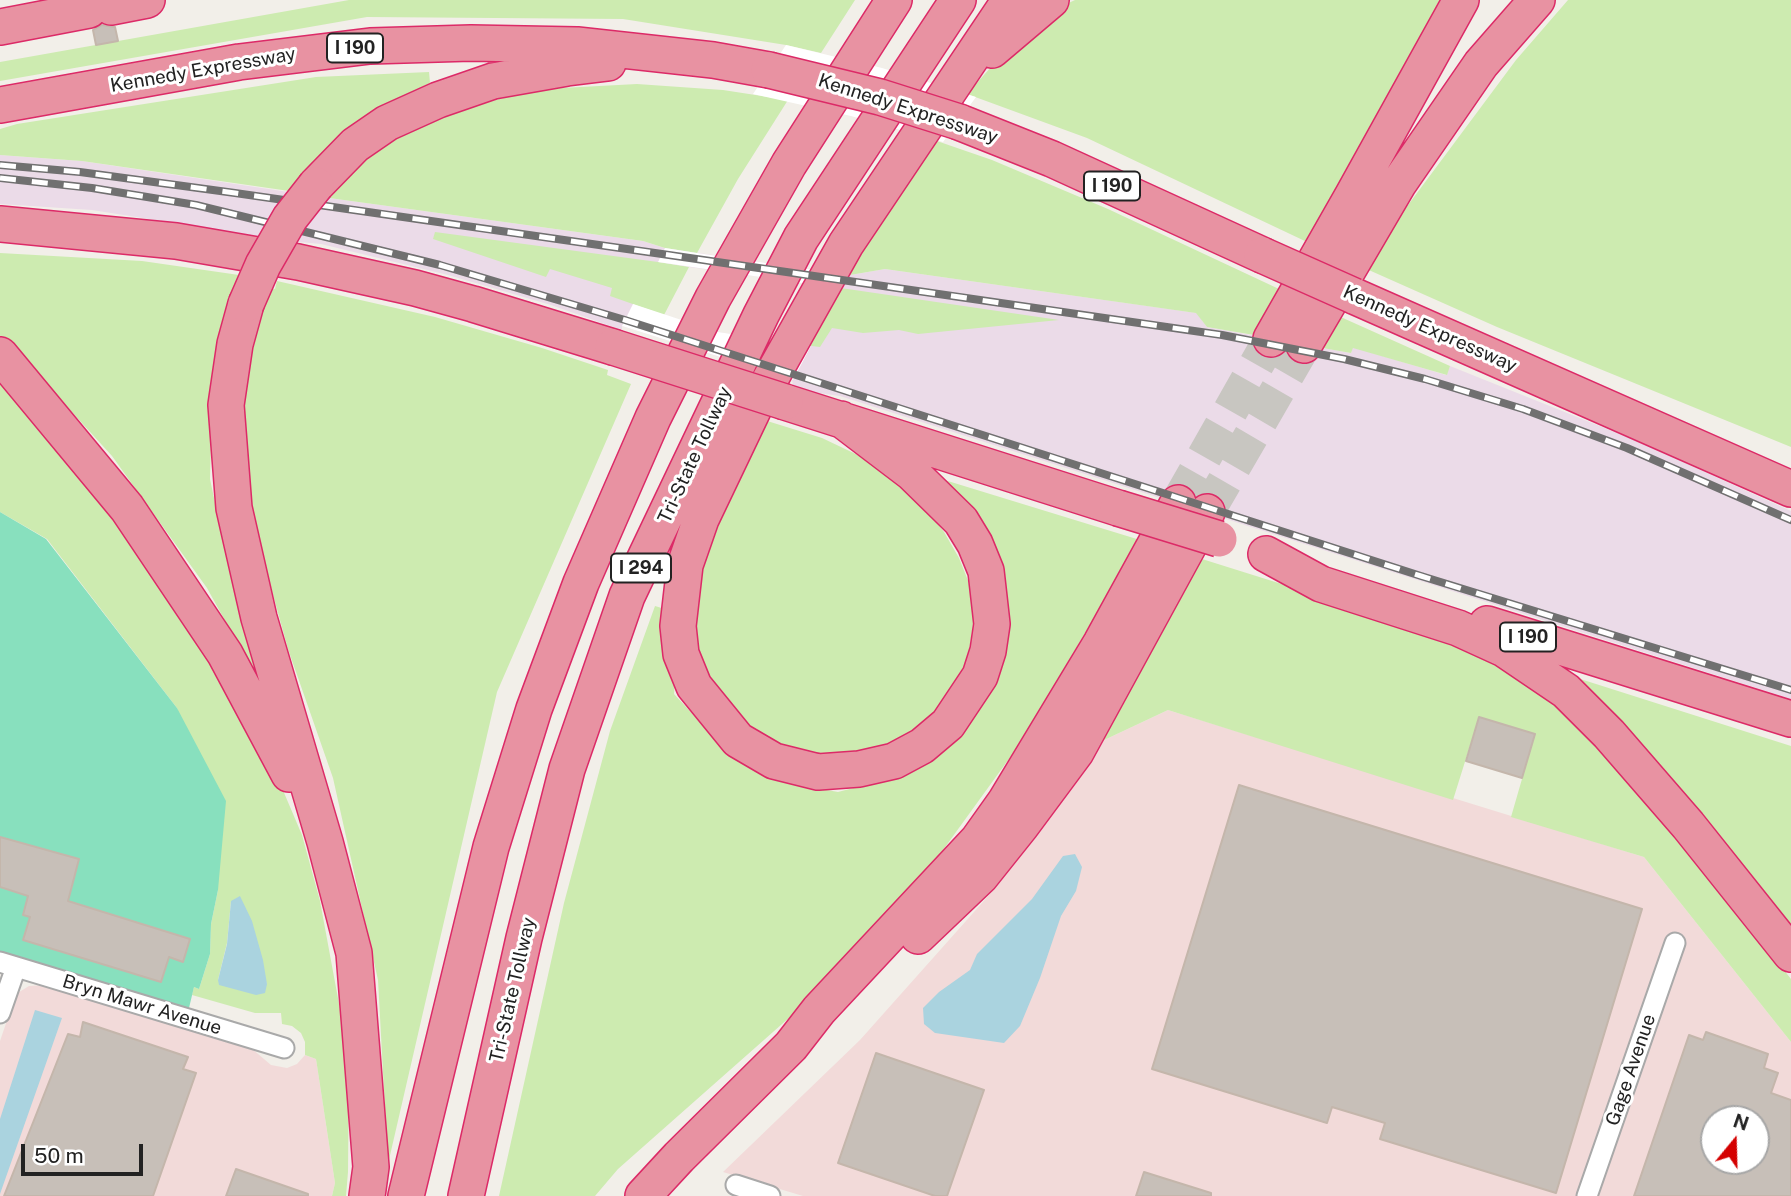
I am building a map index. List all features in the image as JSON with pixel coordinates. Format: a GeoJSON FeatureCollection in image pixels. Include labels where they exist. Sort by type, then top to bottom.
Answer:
{"type":"FeatureCollection","features":[{"type":"Feature","properties":{"kind":"highway"},"geometry":{"type":"LineString","coordinates":[[0,27],[147,0]]}},
{"type":"Feature","properties":{"kind":"highway","name":"I 294"},"geometry":{"type":"LineString","coordinates":[[406,1196],[491,848],[534,709],[581,583],[653,418],[713,298],[789,164],[894,0]]}},
{"type":"Feature","properties":{"kind":"highway","name":"Tri-State Tollway"},"geometry":{"type":"LineString","coordinates":[[466,1196],[524,938],[567,769],[627,596],[761,315],[801,238],[958,0]]}},
{"type":"Feature","properties":{"kind":"highway"},"geometry":{"type":"LineString","coordinates":[[841,419],[912,473],[961,521],[975,544],[986,571],[992,624],[988,651],[980,676],[948,724],[922,746],[894,761],[859,769],[818,772],[775,761],[738,740],[694,685],[681,654],[678,626],[685,565],[701,519],[754,408],[846,244],[1010,0]]}},
{"type":"Feature","properties":{"kind":"highway"},"geometry":{"type":"LineString","coordinates":[[956,83],[1015,28],[1051,0]]}},
{"type":"Feature","properties":{"kind":"highway"},"geometry":{"type":"LineString","coordinates":[[1270,338],[1461,0]]}},
{"type":"Feature","properties":{"kind":"highway"},"geometry":{"type":"LineString","coordinates":[[1414,83],[1464,25],[1481,0]]}},
{"type":"Feature","properties":{"kind":"highway"},"geometry":{"type":"LineString","coordinates":[[1304,345],[1399,183],[1481,64],[1537,0]]}},
{"type":"Feature","properties":{"kind":"highway","name":"Kennedy Expressway"},"geometry":{"type":"LineString","coordinates":[[0,105],[239,62],[370,46],[471,43],[577,45],[713,60],[769,70],[880,97],[960,122],[1052,159],[1354,296],[1781,480]]}},
{"type":"Feature","properties":{"kind":"highway"},"geometry":{"type":"LineString","coordinates":[[367,1196],[371,1167],[354,953],[326,842],[259,618],[234,508],[226,405],[235,344],[246,304],[263,265],[290,218],[316,185],[355,145],[387,123],[438,100],[493,81],[609,63],[713,60]]}},
{"type":"Feature","properties":{"kind":"highway","name":"I 190"},"geometry":{"type":"LineString","coordinates":[[0,224],[176,241],[298,262],[461,300],[1118,508],[1201,518],[1266,554],[1791,719]]}},
{"type":"Feature","properties":{"kind":"highway"},"geometry":{"type":"LineString","coordinates":[[0,355],[127,508],[150,541],[225,654],[326,842]]}},
{"type":"Feature","properties":{"kind":"highway"},"geometry":{"type":"LineString","coordinates":[[643,1196],[678,1157],[791,1046],[828,1019],[981,876],[1076,752],[1201,518]]}},
{"type":"Feature","properties":{"kind":"highway"},"geometry":{"type":"LineString","coordinates":[[1266,554],[1321,584],[1458,628],[1504,649],[1566,691],[1609,734],[1670,805],[1791,954]]}},
{"type":"Feature","properties":{"kind":"street","name":"Gage Avenue"},"geometry":{"type":"LineString","coordinates":[[1587,1196],[1675,943]]}},
{"type":"Feature","properties":{"kind":"street"},"geometry":{"type":"LineString","coordinates":[[0,1013],[8,964]]}},
{"type":"Feature","properties":{"kind":"street","name":"Bryn Mawr Avenue"},"geometry":{"type":"LineString","coordinates":[[8,964],[284,1048]]}},
{"type":"Feature","properties":{"kind":"street"},"geometry":{"type":"LineString","coordinates":[[736,1185],[770,1196]]}},
{"type":"Feature","properties":{"kind":"shaded area"},"geometry":{"type":"Polygon","coordinates":[[[0,155],[82,161],[643,241],[665,248],[842,274],[885,269],[1197,313],[1207,327],[1351,353],[1353,347],[1446,375],[1450,366],[1632,439],[1791,511],[1791,699],[840,396],[812,392],[793,385],[792,380],[622,326],[622,330],[551,305],[448,275],[321,244],[92,210],[0,204],[0,155]],[[658,262],[633,305],[718,332],[803,345],[834,287],[658,262]]]}},
{"type":"Feature","properties":{"kind":"shaded area"},"geometry":{"type":"Polygon","coordinates":[[[1168,710],[1644,857],[1791,1042],[1791,1196],[803,1196],[723,1172],[860,1040],[998,885],[1102,741],[1168,710]]]}},
{"type":"Feature","properties":{"kind":"shaded area"},"geometry":{"type":"Polygon","coordinates":[[[46,985],[251,1048],[271,1065],[287,1068],[297,1064],[305,1055],[316,1059],[335,1183],[332,1196],[0,1196],[0,1041],[16,994],[29,986],[46,985]]]}},
{"type":"Feature","properties":{"kind":"green space"},"geometry":{"type":"Polygon","coordinates":[[[349,0],[855,0],[821,53],[623,19],[367,17],[0,81],[0,62],[349,0]]]}},
{"type":"Feature","properties":{"kind":"green space"},"geometry":{"type":"Polygon","coordinates":[[[1075,0],[1444,0],[1307,242],[1087,138],[967,94],[1017,38],[1060,7],[1075,0]]]}},
{"type":"Feature","properties":{"kind":"green space"},"geometry":{"type":"Polygon","coordinates":[[[1568,0],[1791,0],[1791,447],[1497,327],[1362,267],[1516,60],[1568,0]]]}},
{"type":"Feature","properties":{"kind":"green space"},"geometry":{"type":"Polygon","coordinates":[[[429,72],[430,83],[380,110],[296,192],[82,161],[0,155],[0,129],[17,124],[316,77],[429,72]]]}},
{"type":"Feature","properties":{"kind":"green space"},"geometry":{"type":"Polygon","coordinates":[[[637,84],[723,90],[788,100],[738,179],[697,253],[643,241],[322,197],[350,163],[443,112],[543,89],[637,84]]]}},
{"type":"Feature","properties":{"kind":"green space"},"geometry":{"type":"Polygon","coordinates":[[[934,140],[992,160],[1108,209],[1279,289],[1254,335],[1207,327],[1196,313],[885,269],[842,274],[934,140]]]}},
{"type":"Feature","properties":{"kind":"green space"},"geometry":{"type":"Polygon","coordinates":[[[435,232],[689,267],[664,315],[610,296],[612,288],[550,269],[546,277],[433,239],[435,232]]]}},
{"type":"Feature","properties":{"kind":"green space"},"geometry":{"type":"Polygon","coordinates":[[[0,253],[142,261],[246,276],[213,370],[210,479],[229,570],[275,711],[207,588],[112,456],[0,336],[0,253]]]}},
{"type":"Feature","properties":{"kind":"green space"},"geometry":{"type":"Polygon","coordinates":[[[277,281],[435,317],[542,348],[608,370],[607,375],[631,384],[497,692],[388,1164],[378,980],[333,778],[288,649],[253,522],[241,413],[250,336],[265,287],[275,289],[277,281]]]}},
{"type":"Feature","properties":{"kind":"green space"},"geometry":{"type":"Polygon","coordinates":[[[834,287],[1059,320],[918,334],[899,330],[863,333],[832,328],[820,347],[803,345],[834,287]]]}},
{"type":"Feature","properties":{"kind":"green space"},"geometry":{"type":"Polygon","coordinates":[[[1334,314],[1450,366],[1447,375],[1353,348],[1351,353],[1317,347],[1334,314]]]}},
{"type":"Feature","properties":{"kind":"green space"},"geometry":{"type":"Polygon","coordinates":[[[0,378],[97,489],[262,741],[302,835],[320,901],[349,1058],[346,1196],[332,1196],[335,1183],[316,1059],[305,1055],[305,1042],[301,1033],[292,1026],[282,1024],[281,1013],[255,1013],[192,995],[194,987],[199,989],[210,954],[211,924],[218,890],[177,708],[47,539],[0,512],[0,378]],[[231,901],[227,943],[218,980],[267,984],[231,901]]]}},
{"type":"Feature","properties":{"kind":"green space"},"geometry":{"type":"Polygon","coordinates":[[[764,420],[822,438],[862,457],[897,482],[926,508],[959,558],[969,583],[975,610],[967,665],[930,722],[904,741],[854,758],[795,754],[737,721],[706,675],[691,628],[696,585],[764,420]]]}},
{"type":"Feature","properties":{"kind":"green space"},"geometry":{"type":"Polygon","coordinates":[[[938,478],[1140,540],[1019,745],[914,890],[799,1009],[618,1169],[595,1196],[499,1196],[564,903],[610,731],[655,606],[665,609],[675,680],[674,694],[727,751],[773,780],[838,792],[907,774],[1001,614],[938,478]]]}},
{"type":"Feature","properties":{"kind":"green space"},"geometry":{"type":"Polygon","coordinates":[[[0,512],[46,539],[177,708],[226,801],[218,890],[211,924],[210,954],[199,989],[194,987],[189,1008],[0,951],[0,512]]]}},
{"type":"Feature","properties":{"kind":"green space"},"geometry":{"type":"Polygon","coordinates":[[[1202,559],[1468,645],[1561,705],[1664,818],[1791,979],[1791,1042],[1644,857],[1511,817],[1535,734],[1479,717],[1453,800],[1168,710],[1102,741],[1202,559]]]}},
{"type":"Feature","properties":{"kind":"green space"},"geometry":{"type":"Polygon","coordinates":[[[1574,677],[1791,746],[1791,932],[1574,677]]]}},
{"type":"Feature","properties":{"kind":"water"},"geometry":{"type":"Polygon","coordinates":[[[1075,854],[1082,867],[1076,891],[1061,916],[1020,1026],[1004,1043],[935,1033],[924,1024],[923,1008],[939,992],[970,970],[977,954],[1032,899],[1063,856],[1075,854]]]}},
{"type":"Feature","properties":{"kind":"water"},"geometry":{"type":"Polygon","coordinates":[[[240,896],[252,921],[267,984],[265,993],[256,995],[219,985],[218,980],[227,944],[231,901],[240,896]]]}},
{"type":"Feature","properties":{"kind":"water"},"geometry":{"type":"Polygon","coordinates":[[[35,1010],[62,1018],[0,1194],[0,1119],[35,1010]]]}},
{"type":"Feature","properties":{"kind":"pier"},"geometry":{"type":"Polygon","coordinates":[[[786,45],[882,68],[976,97],[943,142],[851,116],[753,94],[786,45]]]}},
{"type":"Feature","properties":{"kind":"pier"},"geometry":{"type":"Polygon","coordinates":[[[665,248],[850,275],[842,289],[658,262],[665,248]]]}},
{"type":"Feature","properties":{"kind":"pier"},"geometry":{"type":"Polygon","coordinates":[[[633,304],[718,332],[811,346],[793,380],[622,326],[633,304]]]}},
{"type":"Feature","properties":{"kind":"building"},"geometry":{"type":"Polygon","coordinates":[[[102,25],[115,27],[118,41],[96,45],[93,30],[102,25]]]}},
{"type":"Feature","properties":{"kind":"building"},"geometry":{"type":"Polygon","coordinates":[[[1479,717],[1535,734],[1522,778],[1466,761],[1479,717]]]}},
{"type":"Feature","properties":{"kind":"building"},"geometry":{"type":"Polygon","coordinates":[[[1239,785],[1642,909],[1556,1193],[1380,1139],[1385,1123],[1332,1107],[1327,1123],[1152,1069],[1239,785]]]}},
{"type":"Feature","properties":{"kind":"building"},"geometry":{"type":"Polygon","coordinates":[[[0,837],[79,859],[68,901],[190,939],[183,962],[169,957],[161,982],[23,940],[30,917],[23,915],[28,896],[0,887],[0,837]]]}},
{"type":"Feature","properties":{"kind":"building"},"geometry":{"type":"Polygon","coordinates":[[[83,1022],[188,1057],[183,1069],[196,1073],[153,1196],[4,1196],[68,1034],[80,1037],[83,1022]]]}},
{"type":"Feature","properties":{"kind":"building"},"geometry":{"type":"Polygon","coordinates":[[[1706,1032],[1768,1054],[1764,1068],[1778,1073],[1771,1093],[1791,1100],[1791,1196],[1634,1196],[1689,1035],[1703,1040],[1706,1032]]]}},
{"type":"Feature","properties":{"kind":"building"},"geometry":{"type":"Polygon","coordinates":[[[876,1053],[984,1090],[947,1196],[935,1196],[838,1163],[876,1053]]]}},
{"type":"Feature","properties":{"kind":"building"},"geometry":{"type":"Polygon","coordinates":[[[236,1169],[308,1194],[308,1196],[226,1196],[236,1169]]]}},
{"type":"Feature","properties":{"kind":"building"},"geometry":{"type":"Polygon","coordinates":[[[1144,1172],[1211,1193],[1211,1196],[1136,1196],[1144,1172]]]}},
{"type":"Feature","properties":{"kind":"tunnel"},"geometry":{"type":"LineString","coordinates":[[1178,503],[1271,339]]}},
{"type":"Feature","properties":{"kind":"tunnel"},"geometry":{"type":"LineString","coordinates":[[1207,512],[1304,345]]}},
{"type":"Feature","properties":{"kind":"railway"},"geometry":{"type":"LineString","coordinates":[[0,165],[80,172],[662,254],[1222,335],[1344,359],[1425,379],[1523,409],[1627,448],[1791,520]]}},
{"type":"Feature","properties":{"kind":"railway"},"geometry":{"type":"LineString","coordinates":[[0,178],[92,188],[196,205],[440,265],[625,320],[1421,576],[1791,690]]}}]}
